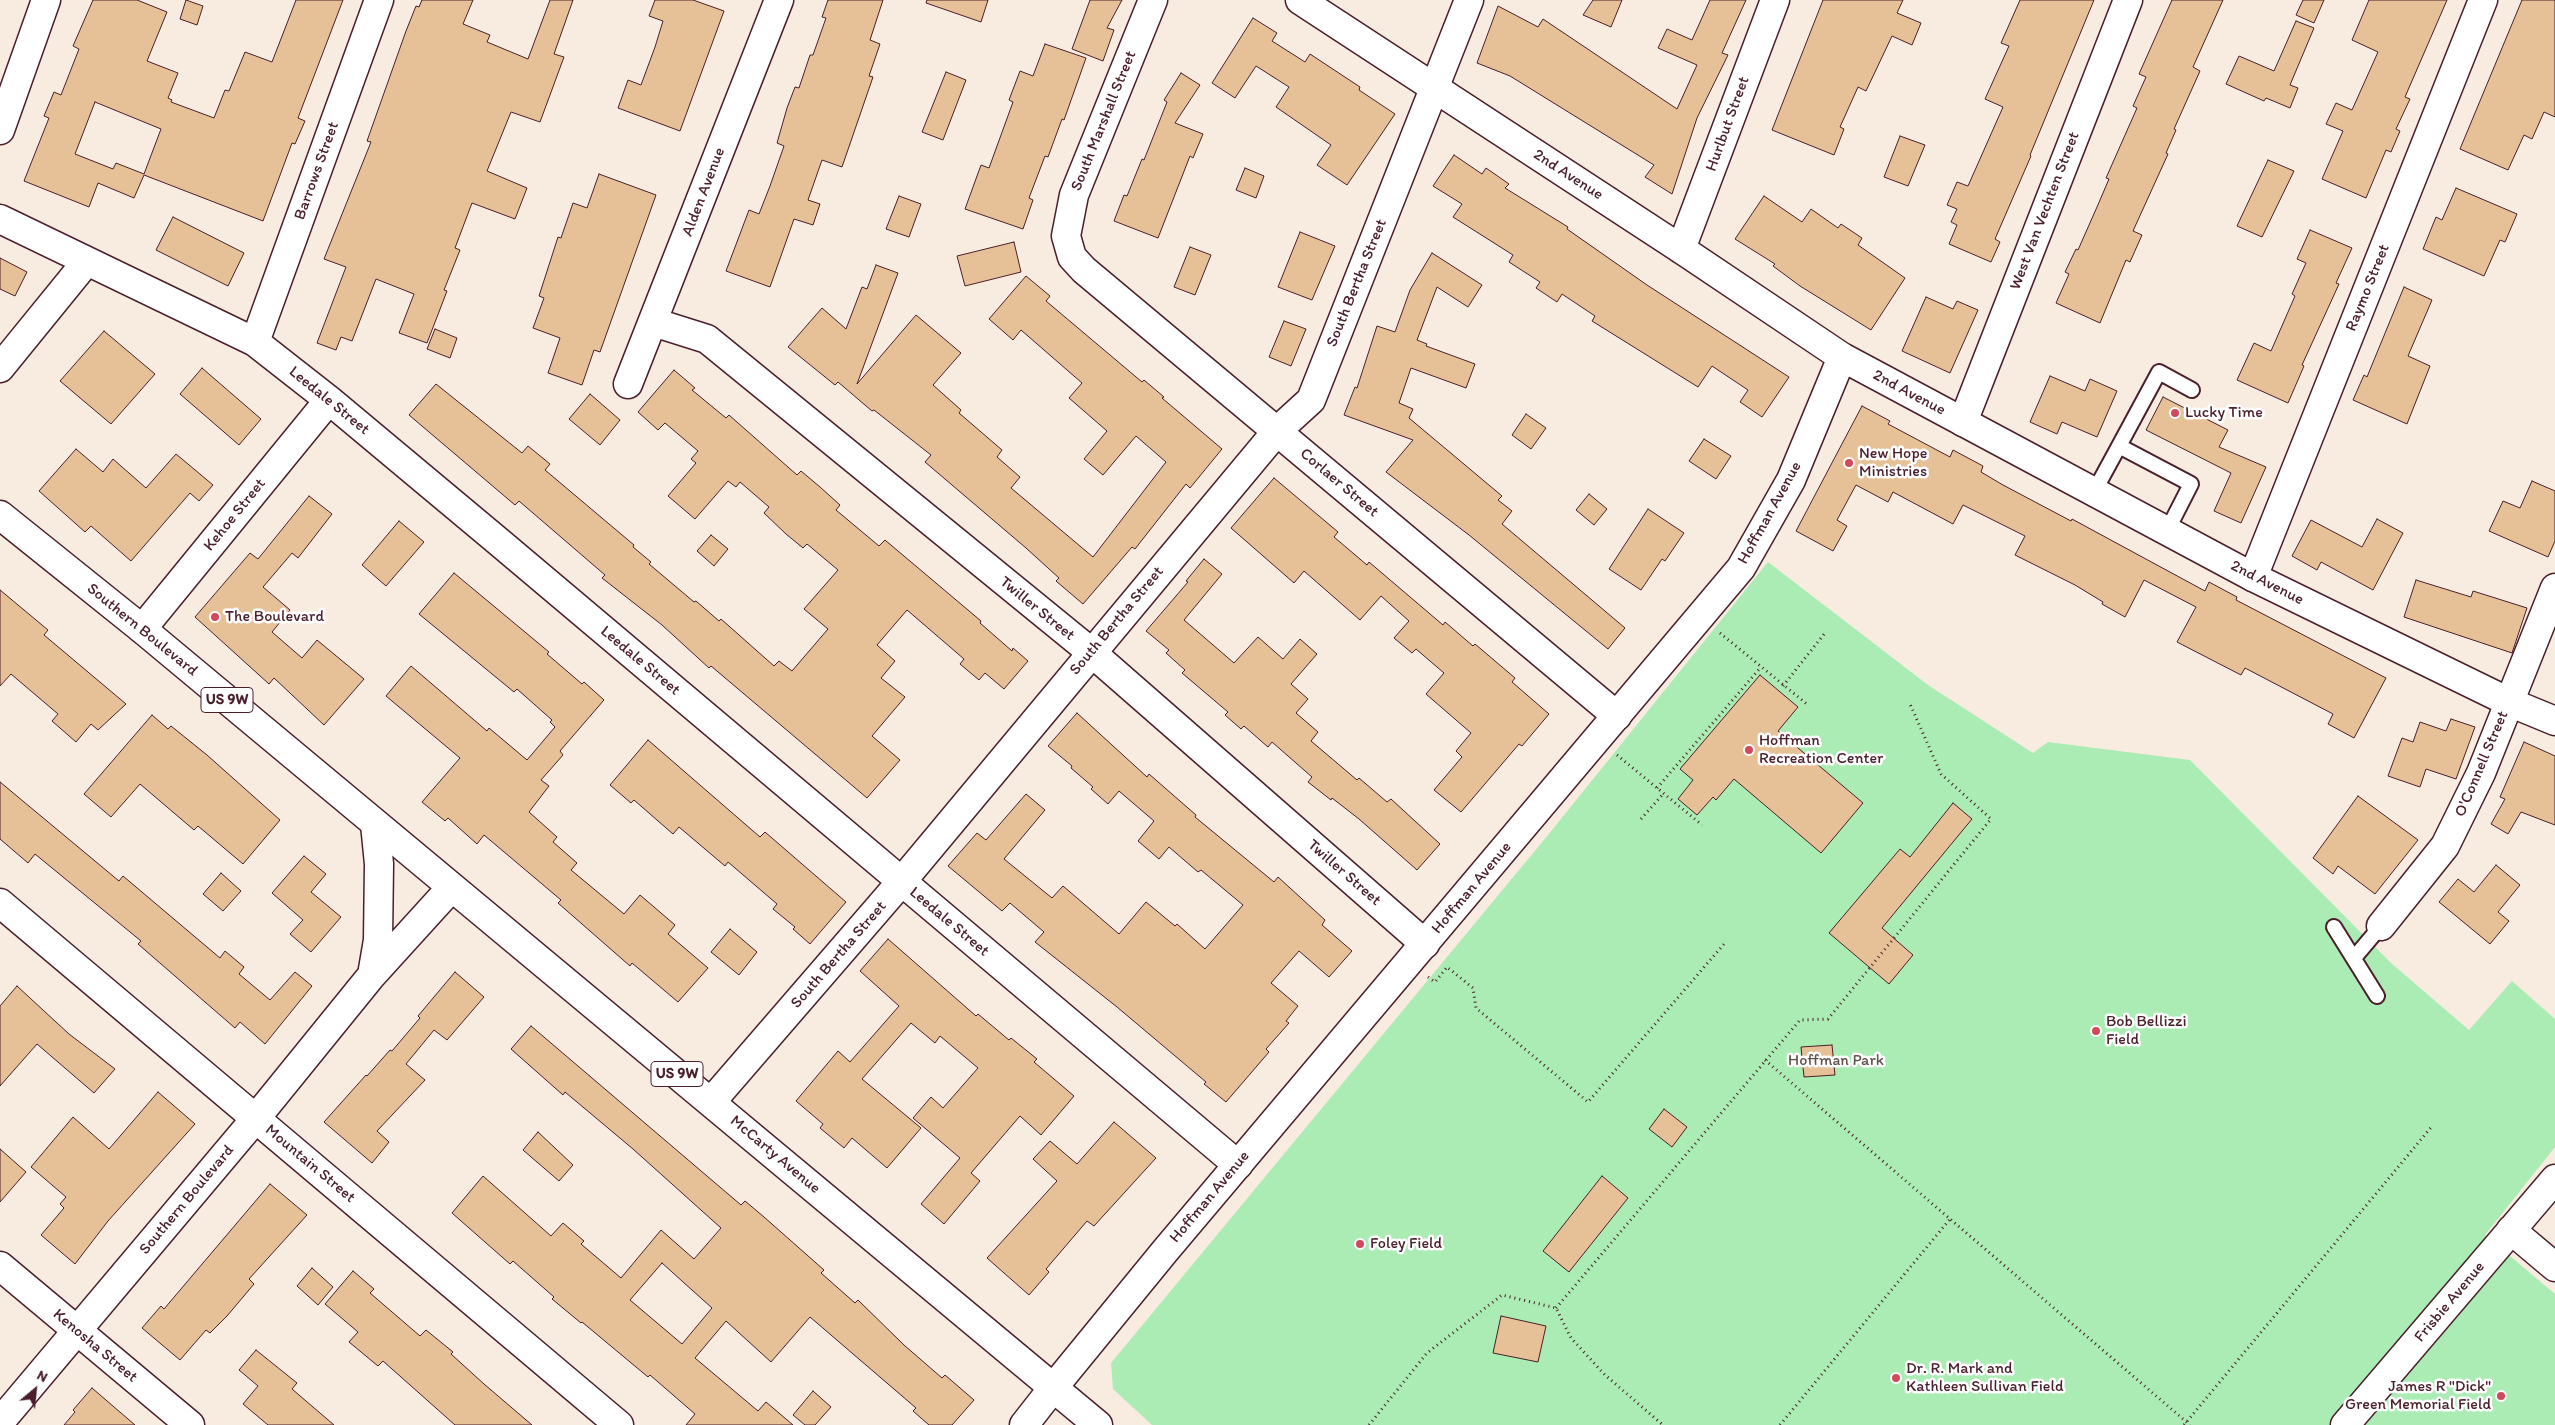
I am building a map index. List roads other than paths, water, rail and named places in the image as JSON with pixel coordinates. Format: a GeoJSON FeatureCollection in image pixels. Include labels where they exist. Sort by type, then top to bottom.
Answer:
{"type":"FeatureCollection","features":[{"type":"Feature","properties":{"kind":"main road"},"geometry":{"type":"LineString","coordinates":[[0,130],[46,0]]}},
{"type":"Feature","properties":{"kind":"main road","name":"Barrows Street"},"geometry":{"type":"LineString","coordinates":[[255,342],[379,0]]}},
{"type":"Feature","properties":{"kind":"main road","name":"Alden Avenue"},"geometry":{"type":"LineString","coordinates":[[628,384],[779,0]]}},
{"type":"Feature","properties":{"kind":"main road","name":"South Marshall Street"},"geometry":{"type":"LineString","coordinates":[[1069,244],[1066,236],[1074,195],[1153,0]]}},
{"type":"Feature","properties":{"kind":"main road","name":"2nd Avenue"},"geometry":{"type":"LineString","coordinates":[[1300,0],[1681,249],[1842,357],[2253,577],[2508,702],[2555,721]]}},
{"type":"Feature","properties":{"kind":"main road","name":"South Bertha Street"},"geometry":{"type":"LineString","coordinates":[[711,1102],[902,882],[1276,431],[1311,400],[1469,0]]}},
{"type":"Feature","properties":{"kind":"main road","name":"Hurlbut Street"},"geometry":{"type":"LineString","coordinates":[[1681,249],[1775,0]]}},
{"type":"Feature","properties":{"kind":"main road","name":"West Van Vechten Street"},"geometry":{"type":"LineString","coordinates":[[1963,422],[2128,0]]}},
{"type":"Feature","properties":{"kind":"main road","name":"Raymo Street"},"geometry":{"type":"LineString","coordinates":[[2253,577],[2483,0]]}},
{"type":"Feature","properties":{"kind":"main road","name":"Leedale Street"},"geometry":{"type":"LineString","coordinates":[[0,219],[255,342],[329,400],[1238,1165]]}},
{"type":"Feature","properties":{"kind":"main road","name":"Corlaer Street"},"geometry":{"type":"LineString","coordinates":[[1069,244],[1072,257],[1084,270],[1617,716]]}},
{"type":"Feature","properties":{"kind":"main road"},"geometry":{"type":"LineString","coordinates":[[0,368],[87,261]]}},
{"type":"Feature","properties":{"kind":"main road","name":"Twiller Street"},"geometry":{"type":"LineString","coordinates":[[653,322],[707,339],[1091,652],[1418,953]]}},
{"type":"Feature","properties":{"kind":"main road","name":"Hoffman Avenue"},"geometry":{"type":"LineString","coordinates":[[1024,1425],[1238,1165],[1741,568],[1791,480],[1842,357]]}},
{"type":"Feature","properties":{"kind":"main road","name":"Kehoe Street"},"geometry":{"type":"LineString","coordinates":[[142,629],[329,400]]}},
{"type":"Feature","properties":{"kind":"main road","name":"Southern Boulevard"},"geometry":{"type":"LineString","coordinates":[[0,514],[142,629],[451,888],[372,975],[256,1118],[0,1422]]}},
{"type":"Feature","properties":{"kind":"main road","name":"O'Connell Street"},"geometry":{"type":"LineString","coordinates":[[2381,926],[2445,846],[2481,773],[2555,588]]}},
{"type":"Feature","properties":{"kind":"main road","name":"Southern Boulevard"},"geometry":{"type":"LineString","coordinates":[[372,975],[378,940],[379,864],[375,824]]}},
{"type":"Feature","properties":{"kind":"main road","name":"McCarty Avenue"},"geometry":{"type":"LineString","coordinates":[[451,888],[1098,1425]]}},
{"type":"Feature","properties":{"kind":"main road","name":"Mountain Street"},"geometry":{"type":"LineString","coordinates":[[0,903],[619,1425]]}},
{"type":"Feature","properties":{"kind":"main road","name":"Frisbie Avenue"},"geometry":{"type":"LineString","coordinates":[[2345,1425],[2555,1179]]}},
{"type":"Feature","properties":{"kind":"main road"},"geometry":{"type":"LineString","coordinates":[[2512,1230],[2555,1267]]}},
{"type":"Feature","properties":{"kind":"main road","name":"Kenosha Street"},"geometry":{"type":"LineString","coordinates":[[0,1266],[190,1425]]}},
{"type":"Feature","properties":{"kind":"lane"},"geometry":{"type":"LineString","coordinates":[[2094,492],[2159,372],[2192,390]]}},
{"type":"Feature","properties":{"kind":"lane"},"geometry":{"type":"LineString","coordinates":[[2119,446],[2191,484],[2167,531]]}},
{"type":"Feature","properties":{"kind":"lane"},"geometry":{"type":"LineString","coordinates":[[2354,958],[2381,926]]}},
{"type":"Feature","properties":{"kind":"lane"},"geometry":{"type":"LineString","coordinates":[[2334,927],[2377,996]]}},
{"type":"Feature","properties":{"kind":"place","name":"Lucky Time"},"geometry":{"type":"Point","coordinates":[2175,413]}},
{"type":"Feature","properties":{"kind":"place","name":"New Hope Ministries"},"geometry":{"type":"Point","coordinates":[1849,463]}},
{"type":"Feature","properties":{"kind":"place","name":"The Boulevard"},"geometry":{"type":"Point","coordinates":[215,617]}},
{"type":"Feature","properties":{"kind":"place","name":"Hoffman Recreation Center"},"geometry":{"type":"Point","coordinates":[1749,750]}},
{"type":"Feature","properties":{"kind":"place","name":"Bob Bellizzi Field"},"geometry":{"type":"Point","coordinates":[2096,1031]}},
{"type":"Feature","properties":{"kind":"place","name":"Foley Field"},"geometry":{"type":"Point","coordinates":[1360,1244]}},
{"type":"Feature","properties":{"kind":"place","name":"Dr. R. Mark and Kathleen Sullivan Field"},"geometry":{"type":"Point","coordinates":[1896,1378]}},
{"type":"Feature","properties":{"kind":"place","name":"James R \"Dick\" Green Memorial Field"},"geometry":{"type":"Point","coordinates":[2501,1396]}},
{"type":"Feature","properties":{"kind":"park label","name":"Hoffman Park"},"geometry":{"type":"Point","coordinates":[1836,1061]}}]}
